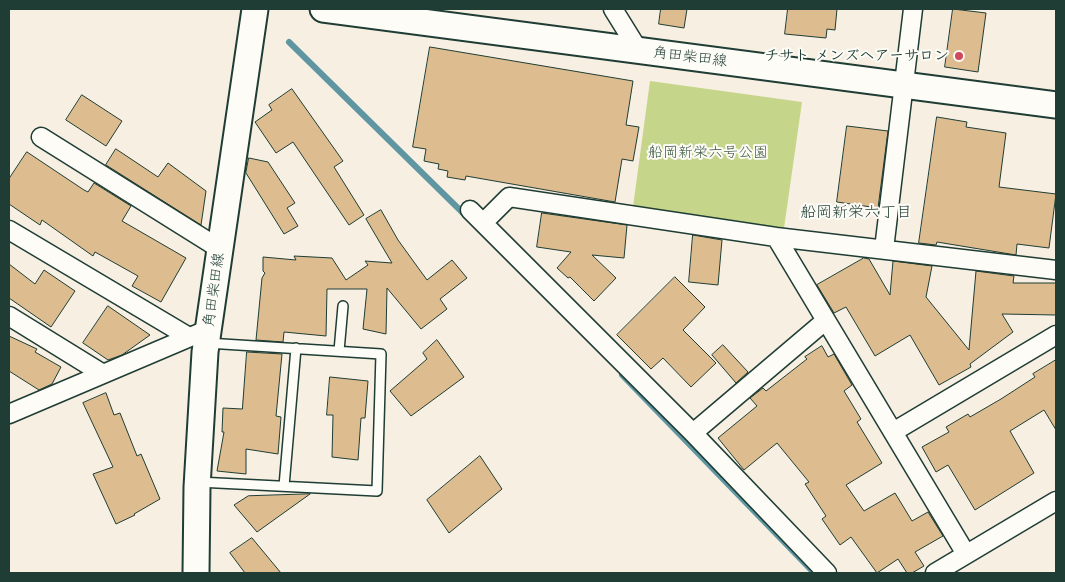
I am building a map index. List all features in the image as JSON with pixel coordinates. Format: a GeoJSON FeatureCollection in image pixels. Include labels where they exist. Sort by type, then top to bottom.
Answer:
{"type":"FeatureCollection","features":[{"type":"Feature","properties":{"kind":"main road","name":"角田柴田線"},"geometry":{"type":"LineString","coordinates":[[196,573],[201,336],[220,249],[255,9]]}},
{"type":"Feature","properties":{"kind":"main road","name":"角田柴田線"},"geometry":{"type":"LineString","coordinates":[[323,9],[1056,105]]}},
{"type":"Feature","properties":{"kind":"street"},"geometry":{"type":"LineString","coordinates":[[613,9],[639,51]]}},
{"type":"Feature","properties":{"kind":"street"},"geometry":{"type":"LineString","coordinates":[[884,249],[913,9]]}},
{"type":"Feature","properties":{"kind":"street"},"geometry":{"type":"LineString","coordinates":[[41,137],[220,249]]}},
{"type":"Feature","properties":{"kind":"street"},"geometry":{"type":"LineString","coordinates":[[483,223],[509,198],[776,237],[1056,270]]}},
{"type":"Feature","properties":{"kind":"street"},"geometry":{"type":"LineString","coordinates":[[470,210],[693,433],[827,573]]}},
{"type":"Feature","properties":{"kind":"street"},"geometry":{"type":"LineString","coordinates":[[9,230],[201,336]]}},
{"type":"Feature","properties":{"kind":"street"},"geometry":{"type":"LineString","coordinates":[[776,237],[966,554]]}},
{"type":"Feature","properties":{"kind":"street"},"geometry":{"type":"LineString","coordinates":[[9,316],[103,374]]}},
{"type":"Feature","properties":{"kind":"street"},"geometry":{"type":"LineString","coordinates":[[693,433],[825,321]]}},
{"type":"Feature","properties":{"kind":"street"},"geometry":{"type":"LineString","coordinates":[[893,432],[1056,334]]}},
{"type":"Feature","properties":{"kind":"street"},"geometry":{"type":"LineString","coordinates":[[11,411],[201,336]]}},
{"type":"Feature","properties":{"kind":"street"},"geometry":{"type":"LineString","coordinates":[[935,573],[1056,500]]}},
{"type":"Feature","properties":{"kind":"lane"},"geometry":{"type":"LineString","coordinates":[[339,351],[343,306]]}},
{"type":"Feature","properties":{"kind":"lane"},"geometry":{"type":"LineString","coordinates":[[198,482],[377,491],[381,354],[296,348],[201,336]]}},
{"type":"Feature","properties":{"kind":"lane"},"geometry":{"type":"LineString","coordinates":[[284,486],[296,348]]}},
{"type":"Feature","properties":{"kind":"green space","name":"船岡新栄六号公園"},"geometry":{"type":"Polygon","coordinates":[[[650,81],[802,102],[784,228],[633,207],[650,81]]]}},
{"type":"Feature","properties":{"kind":"building"},"geometry":{"type":"Polygon","coordinates":[[[661,9],[687,9],[684,28],[659,24],[661,9]]]}},
{"type":"Feature","properties":{"kind":"building"},"geometry":{"type":"Polygon","coordinates":[[[788,9],[837,9],[835,30],[827,29],[826,38],[785,34],[788,9]]]}},
{"type":"Feature","properties":{"kind":"building"},"geometry":{"type":"Polygon","coordinates":[[[953,9],[986,13],[978,72],[945,67],[953,9]]]}},
{"type":"Feature","properties":{"kind":"building"},"geometry":{"type":"Polygon","coordinates":[[[430,47],[633,81],[626,125],[639,127],[633,161],[622,159],[615,202],[466,176],[465,180],[447,177],[448,171],[438,169],[439,164],[424,161],[426,149],[413,147],[430,47]]]}},
{"type":"Feature","properties":{"kind":"building"},"geometry":{"type":"Polygon","coordinates":[[[292,89],[343,161],[334,167],[364,215],[349,225],[293,142],[276,153],[255,122],[272,110],[269,105],[292,89]]]}},
{"type":"Feature","properties":{"kind":"building"},"geometry":{"type":"Polygon","coordinates":[[[82,95],[122,121],[106,146],[66,120],[82,95]]]}},
{"type":"Feature","properties":{"kind":"building"},"geometry":{"type":"Polygon","coordinates":[[[937,117],[967,122],[966,127],[1006,133],[999,187],[1056,194],[1049,248],[1017,244],[1016,255],[937,242],[936,245],[919,243],[937,117]]]}},
{"type":"Feature","properties":{"kind":"building"},"geometry":{"type":"Polygon","coordinates":[[[847,126],[888,131],[878,208],[837,202],[847,126]]]}},
{"type":"Feature","properties":{"kind":"building"},"geometry":{"type":"Polygon","coordinates":[[[116,149],[158,177],[168,163],[206,191],[201,225],[106,165],[116,149]]]}},
{"type":"Feature","properties":{"kind":"building"},"geometry":{"type":"Polygon","coordinates":[[[27,152],[84,190],[88,192],[94,183],[131,206],[122,221],[186,258],[161,302],[132,286],[138,276],[95,252],[93,256],[42,220],[40,225],[9,204],[9,179],[27,152]]]}},
{"type":"Feature","properties":{"kind":"building"},"geometry":{"type":"Polygon","coordinates":[[[249,158],[268,162],[295,203],[287,208],[298,226],[284,234],[246,173],[249,158]]]}},
{"type":"Feature","properties":{"kind":"building"},"geometry":{"type":"Polygon","coordinates":[[[381,210],[398,240],[427,280],[452,260],[467,278],[440,299],[447,309],[421,329],[387,288],[386,334],[363,329],[367,289],[327,289],[326,336],[284,332],[283,342],[256,340],[262,278],[265,273],[263,271],[263,257],[296,260],[294,256],[332,258],[346,280],[368,265],[365,261],[392,263],[366,219],[381,210]]]}},
{"type":"Feature","properties":{"kind":"building"},"geometry":{"type":"Polygon","coordinates":[[[542,213],[627,225],[624,258],[592,255],[616,278],[594,301],[570,277],[568,278],[557,268],[571,252],[537,247],[542,213]]]}},
{"type":"Feature","properties":{"kind":"building"},"geometry":{"type":"Polygon","coordinates":[[[693,235],[722,240],[718,285],[689,282],[693,235]]]}},
{"type":"Feature","properties":{"kind":"building"},"geometry":{"type":"Polygon","coordinates":[[[864,258],[869,259],[890,295],[893,261],[932,266],[926,297],[969,350],[976,271],[1014,276],[1013,283],[1056,283],[1056,315],[1002,314],[1013,332],[970,364],[971,367],[939,385],[910,335],[875,356],[846,307],[834,313],[817,285],[864,258]]]}},
{"type":"Feature","properties":{"kind":"building"},"geometry":{"type":"Polygon","coordinates":[[[9,264],[35,284],[44,270],[75,291],[51,327],[9,298],[9,264]]]}},
{"type":"Feature","properties":{"kind":"building"},"geometry":{"type":"Polygon","coordinates":[[[675,277],[705,307],[683,330],[716,363],[691,387],[663,358],[651,369],[617,335],[675,277]]]}},
{"type":"Feature","properties":{"kind":"building"},"geometry":{"type":"Polygon","coordinates":[[[108,306],[150,335],[122,355],[108,360],[83,343],[108,306]]]}},
{"type":"Feature","properties":{"kind":"building"},"geometry":{"type":"Polygon","coordinates":[[[9,336],[37,349],[35,352],[61,367],[52,384],[39,390],[9,371],[9,336]]]}},
{"type":"Feature","properties":{"kind":"building"},"geometry":{"type":"Polygon","coordinates":[[[437,340],[464,377],[411,416],[390,391],[427,359],[423,353],[437,340]]]}},
{"type":"Feature","properties":{"kind":"building"},"geometry":{"type":"Polygon","coordinates":[[[723,345],[748,372],[736,383],[712,355],[723,345]]]}},
{"type":"Feature","properties":{"kind":"building"},"geometry":{"type":"Polygon","coordinates":[[[822,346],[828,357],[834,354],[852,385],[844,391],[861,419],[857,422],[882,463],[846,485],[864,511],[895,493],[912,521],[928,512],[943,536],[915,552],[924,566],[912,573],[907,573],[898,559],[877,573],[851,537],[840,545],[822,519],[826,516],[805,484],[809,482],[777,443],[744,470],[718,438],[757,406],[750,398],[763,388],[766,391],[807,359],[805,357],[822,346]]]}},
{"type":"Feature","properties":{"kind":"building"},"geometry":{"type":"Polygon","coordinates":[[[247,352],[282,354],[276,416],[281,417],[278,454],[246,449],[246,474],[217,471],[224,432],[222,432],[223,408],[242,409],[247,352]]]}},
{"type":"Feature","properties":{"kind":"building"},"geometry":{"type":"Polygon","coordinates":[[[1056,360],[1056,430],[1044,410],[1010,431],[1034,473],[975,510],[948,465],[936,472],[922,447],[949,432],[946,427],[968,414],[970,417],[1001,399],[1035,377],[1033,374],[1056,360]]]}},
{"type":"Feature","properties":{"kind":"building"},"geometry":{"type":"Polygon","coordinates":[[[330,377],[368,381],[365,418],[361,418],[358,460],[332,457],[333,415],[327,415],[330,377]]]}},
{"type":"Feature","properties":{"kind":"building"},"geometry":{"type":"Polygon","coordinates":[[[106,393],[114,415],[120,413],[137,456],[141,454],[160,499],[135,515],[116,524],[93,474],[113,467],[83,403],[106,393]]]}},
{"type":"Feature","properties":{"kind":"building"},"geometry":{"type":"Polygon","coordinates":[[[480,456],[502,489],[449,533],[427,500],[480,456]]]}},
{"type":"Feature","properties":{"kind":"building"},"geometry":{"type":"Polygon","coordinates":[[[310,494],[257,532],[234,505],[248,496],[310,494]]]}},
{"type":"Feature","properties":{"kind":"building"},"geometry":{"type":"Polygon","coordinates":[[[252,538],[281,573],[245,573],[230,553],[252,538]]]}},
{"type":"Feature","properties":{"kind":"waterway"},"geometry":{"type":"LineString","coordinates":[[289,42],[466,216]]}},
{"type":"Feature","properties":{"kind":"waterway"},"geometry":{"type":"LineString","coordinates":[[622,375],[814,573]]}},
{"type":"Feature","properties":{"kind":"place","name":"チサト メンズヘアーサロン"},"geometry":{"type":"Point","coordinates":[959,56]}},
{"type":"Feature","properties":{"kind":"district","name":"船岡新栄六丁目"},"geometry":{"type":"Point","coordinates":[856,212]}}]}
